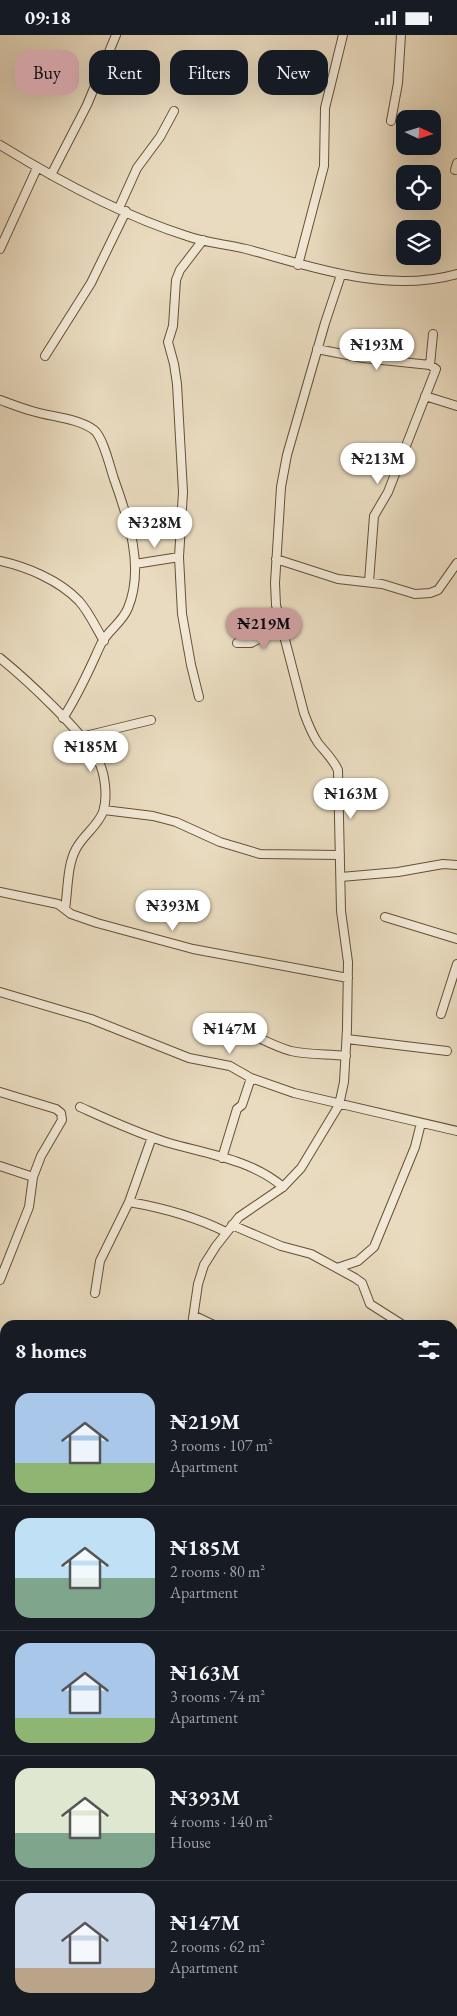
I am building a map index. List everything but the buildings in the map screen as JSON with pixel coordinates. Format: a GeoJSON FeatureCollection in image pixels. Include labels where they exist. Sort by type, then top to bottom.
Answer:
{"type":"FeatureCollection","features":[{"type":"Feature","properties":{"kind":"street"},"geometry":{"type":"LineString","coordinates":[[51,175],[87,105],[116,35]]}},
{"type":"Feature","properties":{"kind":"street"},"geometry":{"type":"LineString","coordinates":[[298,265],[324,166],[325,108],[343,35]]}},
{"type":"Feature","properties":{"kind":"street"},"geometry":{"type":"LineString","coordinates":[[391,121],[398,83],[401,35]]}},
{"type":"Feature","properties":{"kind":"street"},"geometry":{"type":"LineString","coordinates":[[45,356],[87,291],[123,210],[137,168],[160,137],[174,111]]}},
{"type":"Feature","properties":{"kind":"street"},"geometry":{"type":"LineString","coordinates":[[0,145],[51,175],[123,210],[188,237],[245,249],[298,265],[341,275],[407,280],[457,274]]}},
{"type":"Feature","properties":{"kind":"street"},"geometry":{"type":"LineString","coordinates":[[0,249],[37,168]]}},
{"type":"Feature","properties":{"kind":"street"},"geometry":{"type":"LineString","coordinates":[[188,237],[192,255]]}},
{"type":"Feature","properties":{"kind":"street"},"geometry":{"type":"LineString","coordinates":[[199,697],[182,614],[179,557],[183,492],[177,384],[168,341],[173,326],[176,281],[180,270],[202,240]]}},
{"type":"Feature","properties":{"kind":"street"},"geometry":{"type":"LineString","coordinates":[[193,1320],[198,1284],[204,1265],[226,1232],[253,1205],[283,1187],[301,1169],[322,1137],[339,1105],[346,1056],[348,978],[341,877],[338,770],[332,757],[319,744],[310,730],[276,605],[276,559],[281,487],[287,455],[341,275]]}},
{"type":"Feature","properties":{"kind":"street"},"geometry":{"type":"LineString","coordinates":[[430,365],[433,334]]}},
{"type":"Feature","properties":{"kind":"street"},"geometry":{"type":"LineString","coordinates":[[318,349],[363,358],[430,365],[436,369],[388,492],[374,516],[369,582]]}},
{"type":"Feature","properties":{"kind":"street"},"geometry":{"type":"LineString","coordinates":[[425,396],[457,406]]}},
{"type":"Feature","properties":{"kind":"street"},"geometry":{"type":"LineString","coordinates":[[0,400],[31,411],[81,424],[95,431],[122,499],[135,564],[129,608],[120,623],[111,630],[104,641],[80,693],[63,718]]}},
{"type":"Feature","properties":{"kind":"street"},"geometry":{"type":"LineString","coordinates":[[135,564],[179,557]]}},
{"type":"Feature","properties":{"kind":"street"},"geometry":{"type":"LineString","coordinates":[[276,559],[338,579],[369,582],[415,594],[430,593],[444,584],[457,563]]}},
{"type":"Feature","properties":{"kind":"street"},"geometry":{"type":"LineString","coordinates":[[0,561],[33,572],[70,593],[80,602],[104,641]]}},
{"type":"Feature","properties":{"kind":"street"},"geometry":{"type":"LineString","coordinates":[[237,643],[252,643],[282,627]]}},
{"type":"Feature","properties":{"kind":"street"},"geometry":{"type":"LineString","coordinates":[[0,658],[81,737],[99,762],[104,778],[104,810],[98,821],[76,848],[72,859],[65,909]]}},
{"type":"Feature","properties":{"kind":"street"},"geometry":{"type":"LineString","coordinates":[[81,737],[151,720]]}},
{"type":"Feature","properties":{"kind":"street"},"geometry":{"type":"LineString","coordinates":[[104,810],[153,816],[176,822],[220,842],[260,854],[340,855]]}},
{"type":"Feature","properties":{"kind":"street"},"geometry":{"type":"LineString","coordinates":[[341,877],[398,872],[443,864],[457,865]]}},
{"type":"Feature","properties":{"kind":"street"},"geometry":{"type":"LineString","coordinates":[[0,892],[35,898],[97,923],[193,949],[348,978]]}},
{"type":"Feature","properties":{"kind":"street"},"geometry":{"type":"LineString","coordinates":[[385,917],[457,939]]}},
{"type":"Feature","properties":{"kind":"street"},"geometry":{"type":"LineString","coordinates":[[441,1014],[457,964]]}},
{"type":"Feature","properties":{"kind":"street"},"geometry":{"type":"LineString","coordinates":[[1,994],[92,1019],[189,1058],[230,1066],[251,1078],[339,1105],[457,1131]]}},
{"type":"Feature","properties":{"kind":"street"},"geometry":{"type":"LineString","coordinates":[[214,1022],[238,1027],[290,1051],[346,1056]]}},
{"type":"Feature","properties":{"kind":"street"},"geometry":{"type":"LineString","coordinates":[[346,1039],[447,1051]]}},
{"type":"Feature","properties":{"kind":"street"},"geometry":{"type":"LineString","coordinates":[[222,1158],[237,1109],[242,1105],[251,1078]]}},
{"type":"Feature","properties":{"kind":"street"},"geometry":{"type":"LineString","coordinates":[[0,1091],[56,1109],[61,1113],[62,1120],[41,1156],[33,1177],[29,1207],[0,1279]]}},
{"type":"Feature","properties":{"kind":"street"},"geometry":{"type":"LineString","coordinates":[[80,1107],[152,1137],[256,1169],[270,1176],[283,1187]]}},
{"type":"Feature","properties":{"kind":"street"},"geometry":{"type":"LineString","coordinates":[[337,1268],[358,1261],[374,1247],[415,1147],[421,1123]]}},
{"type":"Feature","properties":{"kind":"street"},"geometry":{"type":"LineString","coordinates":[[95,1293],[100,1261],[129,1202],[152,1137]]}},
{"type":"Feature","properties":{"kind":"street"},"geometry":{"type":"LineString","coordinates":[[0,1166],[33,1177]]}},
{"type":"Feature","properties":{"kind":"street"},"geometry":{"type":"LineString","coordinates":[[129,1202],[175,1210],[196,1217],[226,1232]]}},
{"type":"Feature","properties":{"kind":"street"},"geometry":{"type":"LineString","coordinates":[[232,1225],[281,1246],[310,1254],[355,1278],[362,1283],[370,1303],[396,1320]]}},
{"type":"Feature","properties":{"kind":"street"},"geometry":{"type":"LineString","coordinates":[[355,1278],[358,1261]]}},
{"type":"Feature","properties":{"kind":"street"},"geometry":{"type":"LineString","coordinates":[[194,1316],[203,1320]]}},
{"type":"Feature","properties":{"kind":"street"},"geometry":{"type":"LineString","coordinates":[[0,1776],[0,1810]]}}]}
